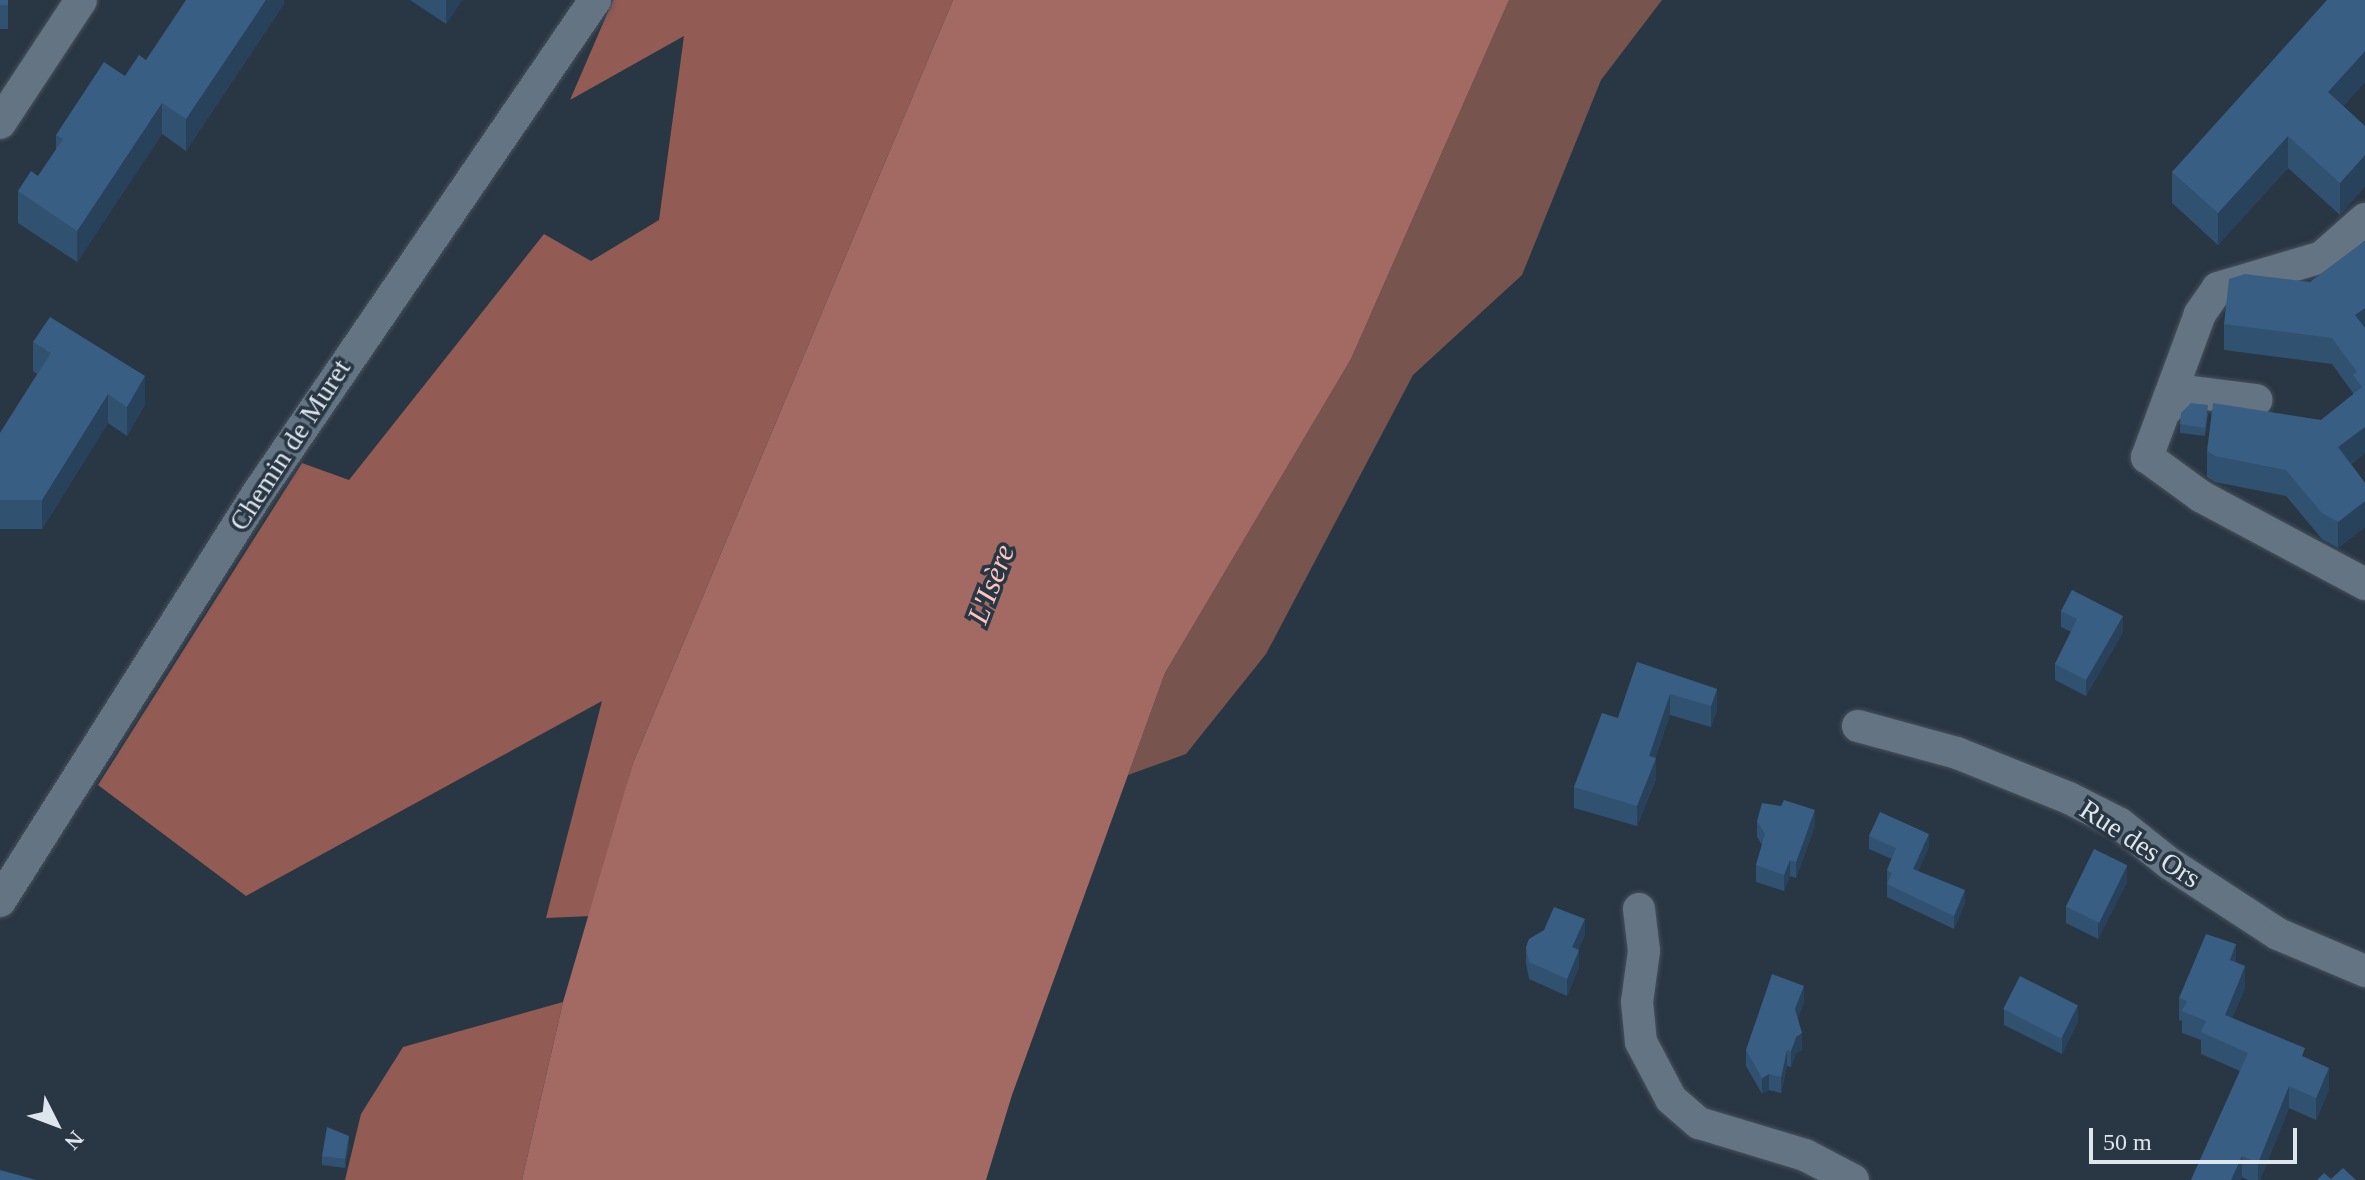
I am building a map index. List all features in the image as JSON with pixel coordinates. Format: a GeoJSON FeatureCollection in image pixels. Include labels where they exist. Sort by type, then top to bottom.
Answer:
{"type":"FeatureCollection","features":[{"type":"Feature","properties":{"kind":"street"},"geometry":{"type":"LineString","coordinates":[[0,123],[81,0]]}},
{"type":"Feature","properties":{"kind":"street","name":"Chemin de Muret"},"geometry":{"type":"LineString","coordinates":[[0,901],[260,490],[595,0]]}},
{"type":"Feature","properties":{"kind":"street"},"geometry":{"type":"LineString","coordinates":[[2365,219],[2322,257],[2218,288],[2200,314],[2168,408],[2147,457],[2202,497],[2365,584]]}},
{"type":"Feature","properties":{"kind":"street"},"geometry":{"type":"LineString","coordinates":[[2168,408],[2183,391],[2256,400]]}},
{"type":"Feature","properties":{"kind":"street","name":"Rue des Ors"},"geometry":{"type":"LineString","coordinates":[[1858,726],[1957,753],[2069,798],[2120,824],[2169,863],[2278,934],[2365,971]]}},
{"type":"Feature","properties":{"kind":"street"},"geometry":{"type":"LineString","coordinates":[[1639,909],[1644,951],[1637,1002],[1641,1042],[1671,1099],[1699,1123],[1805,1155],[1853,1180]]}},
{"type":"Feature","properties":{"kind":"shaded area"},"geometry":{"type":"Polygon","coordinates":[[[613,0],[953,0],[633,763],[591,916],[546,918],[602,701],[246,896],[98,785],[302,463],[349,480],[544,234],[591,261],[659,220],[684,36],[570,100],[613,0]]]}},
{"type":"Feature","properties":{"kind":"shaded area"},"geometry":{"type":"Polygon","coordinates":[[[1509,0],[1662,0],[1601,80],[1522,275],[1413,375],[1266,654],[1186,754],[1128,775],[1165,673],[1351,359],[1509,0]]]}},
{"type":"Feature","properties":{"kind":"shaded area"},"geometry":{"type":"Polygon","coordinates":[[[563,1002],[522,1180],[345,1180],[361,1114],[403,1047],[563,1002]]]}},
{"type":"Feature","properties":{"kind":"water","name":"L'Isère"},"geometry":{"type":"Polygon","coordinates":[[[953,0],[1509,0],[1351,359],[1165,673],[1012,1095],[986,1180],[522,1180],[563,1002],[633,763],[953,0]]]}},
{"type":"Feature","properties":{"kind":"building"},"geometry":{"type":"Polygon","coordinates":[[[186,0],[266,0],[186,119],[162,103],[77,231],[18,191],[31,171],[38,176],[63,139],[56,135],[104,62],[125,76],[139,55],[146,60],[186,0]]]}},
{"type":"Feature","properties":{"kind":"building"},"geometry":{"type":"Polygon","coordinates":[[[2327,0],[2365,0],[2365,51],[2328,92],[2365,126],[2365,155],[2340,183],[2288,136],[2218,213],[2172,172],[2327,0]]]}},
{"type":"Feature","properties":{"kind":"building"},"geometry":{"type":"Polygon","coordinates":[[[2365,241],[2365,308],[2355,315],[2365,328],[2365,427],[2338,447],[2365,483],[2365,501],[2338,522],[2322,513],[2286,470],[2215,456],[2207,451],[2213,403],[2321,420],[2362,387],[2353,375],[2357,372],[2332,338],[2224,324],[2229,279],[2245,274],[2310,282],[2365,241]]]}},
{"type":"Feature","properties":{"kind":"building"},"geometry":{"type":"Polygon","coordinates":[[[50,317],[145,376],[127,407],[108,394],[42,500],[0,500],[0,433],[51,353],[33,342],[50,317]]]}},
{"type":"Feature","properties":{"kind":"building"},"geometry":{"type":"Polygon","coordinates":[[[2191,403],[2208,405],[2205,428],[2180,424],[2181,413],[2191,403]]]}},
{"type":"Feature","properties":{"kind":"building"},"geometry":{"type":"Polygon","coordinates":[[[2072,590],[2123,616],[2086,680],[2055,664],[2077,619],[2061,611],[2072,590]]]}},
{"type":"Feature","properties":{"kind":"building"},"geometry":{"type":"Polygon","coordinates":[[[1637,662],[1717,689],[1711,706],[1670,694],[1649,756],[1656,758],[1637,806],[1574,787],[1602,713],[1618,718],[1637,662]]]}},
{"type":"Feature","properties":{"kind":"building"},"geometry":{"type":"Polygon","coordinates":[[[1784,800],[1815,810],[1796,862],[1790,860],[1784,875],[1756,865],[1765,834],[1757,821],[1762,803],[1781,806],[1784,800]]]}},
{"type":"Feature","properties":{"kind":"building"},"geometry":{"type":"Polygon","coordinates":[[[1880,812],[1929,834],[1913,869],[1965,890],[1954,916],[1887,884],[1892,873],[1887,870],[1896,848],[1869,836],[1880,812]]]}},
{"type":"Feature","properties":{"kind":"building"},"geometry":{"type":"Polygon","coordinates":[[[2094,849],[2127,865],[2099,923],[2066,907],[2094,849]]]}},
{"type":"Feature","properties":{"kind":"building"},"geometry":{"type":"Polygon","coordinates":[[[1554,907],[1585,919],[1572,947],[1579,950],[1567,979],[1529,962],[1526,947],[1529,939],[1544,930],[1554,907]]]}},
{"type":"Feature","properties":{"kind":"building"},"geometry":{"type":"Polygon","coordinates":[[[2206,934],[2236,944],[2230,960],[2245,966],[2225,1015],[2305,1048],[2302,1056],[2329,1068],[2316,1098],[2289,1086],[2258,1163],[2242,1156],[2231,1180],[2191,1180],[2248,1053],[2201,1032],[2206,1021],[2182,1011],[2187,1001],[2179,998],[2206,934]]]}},
{"type":"Feature","properties":{"kind":"building"},"geometry":{"type":"Polygon","coordinates":[[[1772,974],[1804,986],[1795,1009],[1802,1033],[1796,1037],[1791,1051],[1787,1050],[1781,1077],[1769,1074],[1762,1078],[1746,1050],[1772,974]]]}},
{"type":"Feature","properties":{"kind":"building"},"geometry":{"type":"Polygon","coordinates":[[[2020,976],[2078,1006],[2061,1038],[2003,1009],[2020,976]]]}},
{"type":"Feature","properties":{"kind":"building"},"geometry":{"type":"Polygon","coordinates":[[[327,1127],[349,1136],[345,1159],[322,1156],[327,1127]]]}},
{"type":"Feature","properties":{"kind":"building"},"geometry":{"type":"Polygon","coordinates":[[[2343,1168],[2356,1180],[2317,1180],[2324,1173],[2331,1179],[2343,1168]]]}},
{"type":"Feature","properties":{"kind":"building"},"geometry":{"type":"Polygon","coordinates":[[[0,1170],[36,1180],[0,1180],[0,1170]]]}}]}
